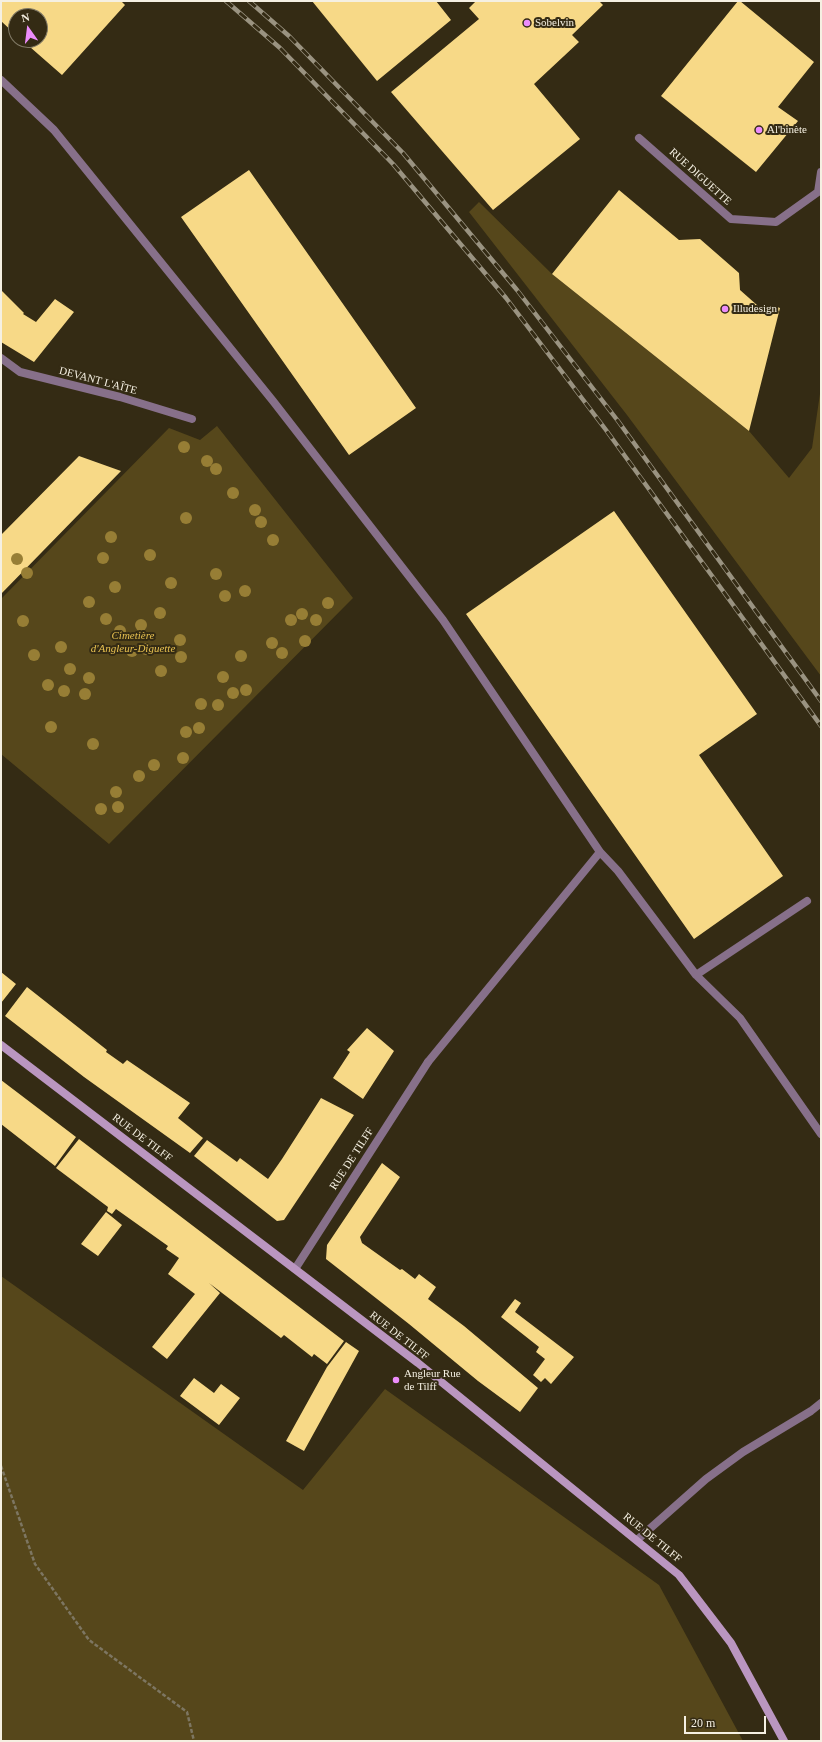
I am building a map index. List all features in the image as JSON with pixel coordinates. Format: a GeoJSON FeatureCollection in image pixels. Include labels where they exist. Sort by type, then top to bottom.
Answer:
{"type":"FeatureCollection","features":[{"type":"Feature","properties":{"kind":"main road","name":"RUE DE TILFF"},"geometry":{"type":"LineString","coordinates":[[1,1045],[418,1364],[679,1575],[731,1643],[784,1741]]}},
{"type":"Feature","properties":{"kind":"street"},"geometry":{"type":"LineString","coordinates":[[1,80],[54,130],[273,401],[443,620],[600,852],[618,871],[696,975],[740,1018],[821,1134]]}},
{"type":"Feature","properties":{"kind":"street","name":"RUE DIGUETTE"},"geometry":{"type":"LineString","coordinates":[[639,138],[731,219],[776,222],[818,192],[821,172]]}},
{"type":"Feature","properties":{"kind":"street","name":"DEVANT L'AÎTE"},"geometry":{"type":"LineString","coordinates":[[1,358],[20,372],[120,398],[192,419]]}},
{"type":"Feature","properties":{"kind":"street","name":"RUE DE TILFF"},"geometry":{"type":"LineString","coordinates":[[295,1269],[428,1062],[600,852]]}},
{"type":"Feature","properties":{"kind":"street"},"geometry":{"type":"LineString","coordinates":[[696,975],[807,901]]}},
{"type":"Feature","properties":{"kind":"street"},"geometry":{"type":"LineString","coordinates":[[637,1540],[706,1479],[743,1452],[811,1411],[821,1403]]}},
{"type":"Feature","properties":{"kind":"path"},"geometry":{"type":"LineString","coordinates":[[1,1466],[35,1564],[89,1640],[186,1712],[194,1741]]}},
{"type":"Feature","properties":{"kind":"green space"},"geometry":{"type":"Polygon","coordinates":[[[479,202],[552,274],[749,431],[789,478],[812,448],[821,387],[821,676],[627,415],[469,212],[479,202]]]}},
{"type":"Feature","properties":{"kind":"green space","name":"Cimetière d'Angleur-Diguette"},"geometry":{"type":"Polygon","coordinates":[[[217,426],[353,598],[109,844],[1,754],[1,599],[169,428],[200,440],[217,426]]]}},
{"type":"Feature","properties":{"kind":"green space"},"geometry":{"type":"Polygon","coordinates":[[[1,1276],[303,1490],[385,1389],[659,1585],[743,1741],[1,1741],[1,1276]]]}},
{"type":"Feature","properties":{"kind":"building"},"geometry":{"type":"Polygon","coordinates":[[[1,1],[121,1],[125,5],[62,75],[31,48],[48,48],[48,8],[8,8],[8,28],[1,21],[1,1]]]}},
{"type":"Feature","properties":{"kind":"building"},"geometry":{"type":"Polygon","coordinates":[[[312,1],[436,1],[451,20],[377,81],[312,1]]]}},
{"type":"Feature","properties":{"kind":"building"},"geometry":{"type":"Polygon","coordinates":[[[476,1],[599,1],[603,5],[572,35],[579,42],[534,84],[580,139],[493,210],[391,92],[479,19],[469,8],[476,1]]]}},
{"type":"Feature","properties":{"kind":"building"},"geometry":{"type":"Polygon","coordinates":[[[738,1],[740,1],[814,62],[778,107],[798,121],[756,172],[661,96],[738,1]]]}},
{"type":"Feature","properties":{"kind":"building"},"geometry":{"type":"Polygon","coordinates":[[[249,170],[416,408],[349,455],[181,217],[249,170]]]}},
{"type":"Feature","properties":{"kind":"building"},"geometry":{"type":"Polygon","coordinates":[[[619,190],[679,240],[700,239],[739,273],[740,290],[766,313],[774,306],[780,308],[749,431],[552,274],[619,190]]]}},
{"type":"Feature","properties":{"kind":"building"},"geometry":{"type":"Polygon","coordinates":[[[1,290],[24,313],[23,314],[36,322],[55,299],[74,312],[34,362],[1,342],[1,290]]]}},
{"type":"Feature","properties":{"kind":"building"},"geometry":{"type":"Polygon","coordinates":[[[79,456],[121,471],[1,594],[1,535],[79,456]]]}},
{"type":"Feature","properties":{"kind":"building"},"geometry":{"type":"Polygon","coordinates":[[[614,511],[757,714],[699,755],[783,876],[694,939],[466,614],[614,511]]]}},
{"type":"Feature","properties":{"kind":"building"},"geometry":{"type":"Polygon","coordinates":[[[1,972],[16,984],[1,1003],[1,972]]]}},
{"type":"Feature","properties":{"kind":"building"},"geometry":{"type":"Polygon","coordinates":[[[27,987],[107,1050],[106,1052],[123,1064],[127,1060],[190,1103],[178,1118],[203,1138],[190,1153],[84,1077],[5,1016],[27,987]]]}},
{"type":"Feature","properties":{"kind":"building"},"geometry":{"type":"Polygon","coordinates":[[[367,1028],[394,1051],[363,1099],[333,1078],[350,1052],[347,1050],[367,1028]]]}},
{"type":"Feature","properties":{"kind":"building"},"geometry":{"type":"Polygon","coordinates":[[[1,1080],[76,1137],[55,1166],[1,1124],[1,1080]]]}},
{"type":"Feature","properties":{"kind":"building"},"geometry":{"type":"Polygon","coordinates":[[[321,1098],[354,1115],[284,1220],[277,1221],[194,1156],[207,1140],[237,1162],[240,1158],[268,1179],[321,1098]]]}},
{"type":"Feature","properties":{"kind":"building"},"geometry":{"type":"Polygon","coordinates":[[[79,1139],[344,1341],[327,1364],[314,1354],[312,1357],[284,1335],[281,1338],[209,1283],[220,1293],[167,1359],[152,1347],[195,1294],[168,1274],[179,1258],[166,1249],[168,1246],[116,1209],[112,1214],[107,1211],[108,1207],[56,1168],[79,1139]]]}},
{"type":"Feature","properties":{"kind":"building"},"geometry":{"type":"Polygon","coordinates":[[[382,1163],[400,1177],[360,1237],[362,1243],[415,1279],[419,1274],[436,1287],[428,1299],[464,1326],[538,1388],[520,1412],[478,1381],[409,1324],[326,1259],[327,1245],[382,1163]]]}},
{"type":"Feature","properties":{"kind":"building"},"geometry":{"type":"Polygon","coordinates":[[[106,1212],[122,1225],[98,1256],[81,1244],[106,1212]]]}},
{"type":"Feature","properties":{"kind":"building"},"geometry":{"type":"Polygon","coordinates":[[[515,1299],[521,1303],[515,1312],[574,1357],[551,1384],[545,1378],[541,1382],[533,1375],[545,1359],[536,1352],[539,1347],[501,1317],[515,1299]]]}},
{"type":"Feature","properties":{"kind":"building"},"geometry":{"type":"Polygon","coordinates":[[[346,1342],[359,1351],[304,1451],[286,1441],[327,1367],[346,1342]]]}},
{"type":"Feature","properties":{"kind":"building"},"geometry":{"type":"Polygon","coordinates":[[[194,1378],[214,1393],[221,1384],[240,1398],[219,1425],[180,1396],[194,1378]]]}},
{"type":"Feature","properties":{"kind":"railway"},"geometry":{"type":"LineString","coordinates":[[226,1],[280,48],[393,164],[506,298],[606,430],[821,726]]}},
{"type":"Feature","properties":{"kind":"railway"},"geometry":{"type":"LineString","coordinates":[[249,1],[289,36],[403,153],[517,290],[618,421],[821,701]]}},
{"type":"Feature","properties":{"kind":"place","name":"Sobelvin"},"geometry":{"type":"Point","coordinates":[527,23]}},
{"type":"Feature","properties":{"kind":"place","name":"Al'binète"},"geometry":{"type":"Point","coordinates":[759,130]}},
{"type":"Feature","properties":{"kind":"place","name":"Illudesign"},"geometry":{"type":"Point","coordinates":[725,309]}},
{"type":"Feature","properties":{"kind":"place","name":"Angleur Rue de Tilff"},"geometry":{"type":"Point","coordinates":[396,1380]}}]}
